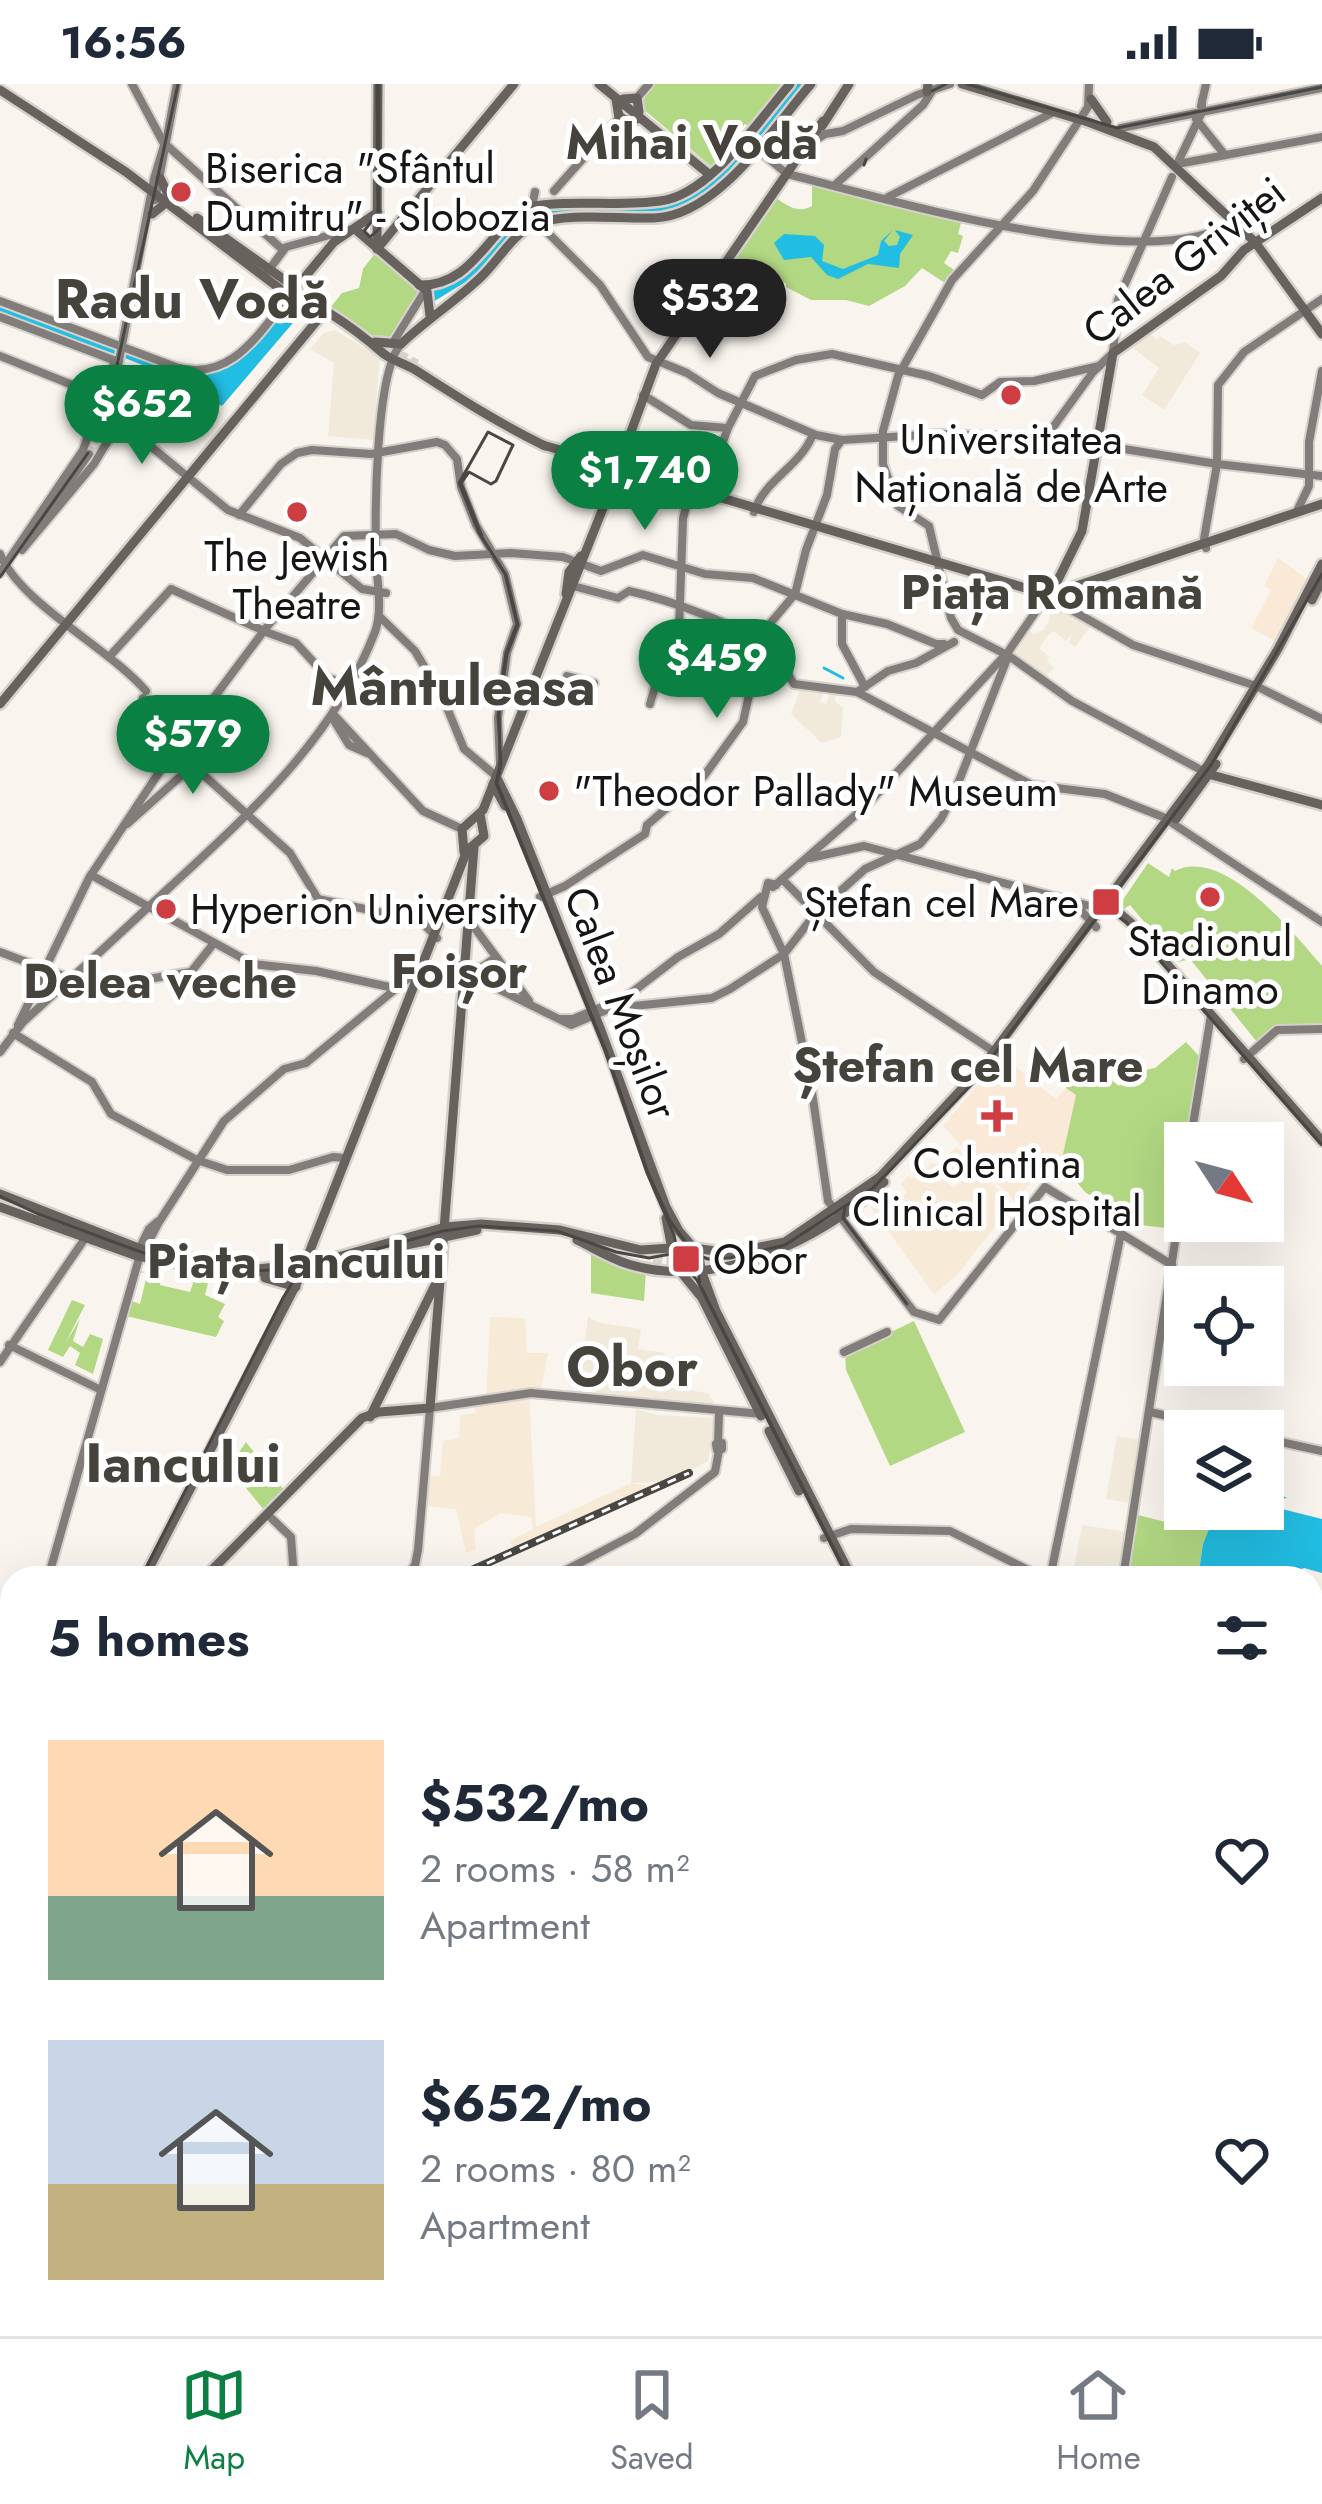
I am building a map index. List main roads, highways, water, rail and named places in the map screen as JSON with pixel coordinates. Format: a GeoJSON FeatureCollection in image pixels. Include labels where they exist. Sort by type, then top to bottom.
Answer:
{"type":"FeatureCollection","features":[{"type":"Feature","properties":{"kind":"main road"},"geometry":{"type":"LineString","coordinates":[[378,84],[379,236]]}},
{"type":"Feature","properties":{"kind":"main road"},"geometry":{"type":"LineString","coordinates":[[379,236],[510,84]]}},
{"type":"Feature","properties":{"kind":"main road"},"geometry":{"type":"LineString","coordinates":[[379,236],[510,84]]}},
{"type":"Feature","properties":{"kind":"main road"},"geometry":{"type":"LineString","coordinates":[[602,84],[711,174]]}},
{"type":"Feature","properties":{"kind":"main road"},"geometry":{"type":"LineString","coordinates":[[533,211],[678,214],[714,194],[790,84]]}},
{"type":"Feature","properties":{"kind":"main road"},"geometry":{"type":"LineString","coordinates":[[424,286],[462,273],[533,211],[561,205],[668,200],[687,194],[750,144],[812,84]]}},
{"type":"Feature","properties":{"kind":"main road"},"geometry":{"type":"LineString","coordinates":[[219,1566],[365,1420],[436,1309],[467,926],[469,849],[462,829],[478,818],[495,782],[502,747],[658,362],[849,84]]}},
{"type":"Feature","properties":{"kind":"main road"},"geometry":{"type":"LineString","coordinates":[[962,84],[1047,111],[1081,116],[1152,146],[1178,167]]}},
{"type":"Feature","properties":{"kind":"main road"},"geometry":{"type":"LineString","coordinates":[[973,84],[1047,111]]}},
{"type":"Feature","properties":{"kind":"main road"},"geometry":{"type":"LineString","coordinates":[[0,88],[156,187],[295,292],[370,339],[400,351],[490,421]]}},
{"type":"Feature","properties":{"kind":"main road"},"geometry":{"type":"LineString","coordinates":[[1091,99],[1103,118]]}},
{"type":"Feature","properties":{"kind":"main road"},"geometry":{"type":"LineString","coordinates":[[630,105],[631,121],[619,118],[630,105]]}},
{"type":"Feature","properties":{"kind":"main road"},"geometry":{"type":"LineString","coordinates":[[1081,116],[1090,110],[1157,142],[1255,240],[1320,326]]}},
{"type":"Feature","properties":{"kind":"main road","name":"Calea Griviței"},"geometry":{"type":"LineString","coordinates":[[1052,596],[1082,531],[1104,364],[1221,276],[1255,240],[1322,198]]}},
{"type":"Feature","properties":{"kind":"main road"},"geometry":{"type":"LineString","coordinates":[[152,214],[169,200]]}},
{"type":"Feature","properties":{"kind":"main road"},"geometry":{"type":"LineString","coordinates":[[394,349],[467,288],[520,232],[533,211]]}},
{"type":"Feature","properties":{"kind":"main road"},"geometry":{"type":"LineString","coordinates":[[295,292],[334,242],[378,212]]}},
{"type":"Feature","properties":{"kind":"main road"},"geometry":{"type":"LineString","coordinates":[[354,232],[379,236],[424,286],[430,316]]}},
{"type":"Feature","properties":{"kind":"main road"},"geometry":{"type":"LineString","coordinates":[[1307,308],[1320,326]]}},
{"type":"Feature","properties":{"kind":"main road"},"geometry":{"type":"LineString","coordinates":[[0,704],[323,310]]}},
{"type":"Feature","properties":{"kind":"main road"},"geometry":{"type":"LineString","coordinates":[[394,349],[410,366],[490,421],[613,472],[1052,596],[1207,541],[1322,507]]}},
{"type":"Feature","properties":{"kind":"main road"},"geometry":{"type":"LineString","coordinates":[[415,368],[550,447]]}},
{"type":"Feature","properties":{"kind":"main road"},"geometry":{"type":"LineString","coordinates":[[1207,541],[1322,507]]}},
{"type":"Feature","properties":{"kind":"main road"},"geometry":{"type":"LineString","coordinates":[[1105,910],[1206,773],[1318,586],[1322,567]]}},
{"type":"Feature","properties":{"kind":"main road"},"geometry":{"type":"LineString","coordinates":[[0,694],[64,622]]}},
{"type":"Feature","properties":{"kind":"main road"},"geometry":{"type":"LineString","coordinates":[[1206,773],[1322,805]]}},
{"type":"Feature","properties":{"kind":"main road","name":"Calea Moșilor"},"geometry":{"type":"LineString","coordinates":[[495,782],[517,819],[542,896]]}},
{"type":"Feature","properties":{"kind":"main road","name":"Calea Moșilor"},"geometry":{"type":"LineString","coordinates":[[495,782],[592,1015],[649,1170],[672,1220],[708,1263],[705,1284],[752,1382],[761,1415]]}},
{"type":"Feature","properties":{"kind":"main road"},"geometry":{"type":"LineString","coordinates":[[147,1566],[288,1286],[305,1263],[415,974],[469,849],[484,836],[478,818]]}},
{"type":"Feature","properties":{"kind":"main road"},"geometry":{"type":"LineString","coordinates":[[254,1275],[426,1236],[443,1224],[512,1224],[584,1240],[621,1258],[656,1256],[674,1249],[730,1253],[786,1244],[892,1174],[997,1053],[1168,820]]}},
{"type":"Feature","properties":{"kind":"main road"},"geometry":{"type":"LineString","coordinates":[[1117,899],[1121,914],[1211,1023]]}},
{"type":"Feature","properties":{"kind":"main road"},"geometry":{"type":"LineString","coordinates":[[1105,910],[1121,914]]}},
{"type":"Feature","properties":{"kind":"main road"},"geometry":{"type":"LineString","coordinates":[[1105,910],[1125,924],[1322,1144]]}},
{"type":"Feature","properties":{"kind":"main road","name":"Calea Moșilor"},"geometry":{"type":"LineString","coordinates":[[592,1015],[670,1231],[674,1260],[702,1298],[761,1415]]}},
{"type":"Feature","properties":{"kind":"main road"},"geometry":{"type":"LineString","coordinates":[[0,1201],[159,1254],[254,1269],[305,1263]]}},
{"type":"Feature","properties":{"kind":"main road"},"geometry":{"type":"LineString","coordinates":[[426,1236],[443,1224],[559,1235],[584,1240],[627,1264],[680,1270],[786,1244],[836,1208]]}},
{"type":"Feature","properties":{"kind":"main road"},"geometry":{"type":"LineString","coordinates":[[40,1215],[81,1235],[288,1286]]}},
{"type":"Feature","properties":{"kind":"main road"},"geometry":{"type":"LineString","coordinates":[[365,1420],[393,1412],[430,1410],[443,1224]]}},
{"type":"Feature","properties":{"kind":"main road"},"geometry":{"type":"LineString","coordinates":[[656,1256],[670,1231]]}},
{"type":"Feature","properties":{"kind":"main road"},"geometry":{"type":"LineString","coordinates":[[426,1236],[438,1251]]}},
{"type":"Feature","properties":{"kind":"main road"},"geometry":{"type":"LineString","coordinates":[[380,1395],[378,1406],[393,1412]]}},
{"type":"Feature","properties":{"kind":"main road"},"geometry":{"type":"LineString","coordinates":[[365,1420],[393,1412]]}},
{"type":"Feature","properties":{"kind":"main road"},"geometry":{"type":"LineString","coordinates":[[761,1415],[842,1566]]}},
{"type":"Feature","properties":{"kind":"water"},"geometry":{"type":"Polygon","coordinates":[[[795,84],[807,84],[706,196],[665,214],[529,221],[477,275],[433,302],[431,288],[460,276],[525,214],[661,204],[703,187],[795,84]]]}},
{"type":"Feature","properties":{"kind":"water"},"geometry":{"type":"Polygon","coordinates":[[[893,230],[884,241],[889,246],[897,245],[900,237],[895,230],[913,235],[900,254],[899,268],[868,264],[838,279],[827,275],[811,257],[784,260],[774,243],[784,234],[815,236],[824,245],[822,261],[843,269],[878,255],[881,241],[893,230]]]}},
{"type":"Feature","properties":{"kind":"water"},"geometry":{"type":"Polygon","coordinates":[[[291,299],[304,310],[222,406],[143,365],[0,314],[0,306],[197,374],[214,371],[243,354],[291,299]]]}},
{"type":"Feature","properties":{"kind":"water"},"geometry":{"type":"Polygon","coordinates":[[[1284,1510],[1322,1519],[1322,1566],[1200,1566],[1209,1530],[1284,1530],[1284,1510]]]}},
{"type":"Feature","properties":{"kind":"waterway"},"geometry":{"type":"LineString","coordinates":[[824,668],[843,678]]}},
{"type":"Feature","properties":{"kind":"tunnel"},"geometry":{"type":"LineString","coordinates":[[375,341],[417,364]]}},
{"type":"Feature","properties":{"kind":"tunnel"},"geometry":{"type":"LineString","coordinates":[[89,454],[110,406]]}},
{"type":"Feature","properties":{"kind":"tunnel"},"geometry":{"type":"LineString","coordinates":[[654,1255],[711,1255]]}},
{"type":"Feature","properties":{"kind":"tunnel"},"geometry":{"type":"LineString","coordinates":[[653,1264],[711,1263]]}},
{"type":"Feature","properties":{"kind":"tram line"},"geometry":{"type":"LineString","coordinates":[[109,402],[178,84]]}},
{"type":"Feature","properties":{"kind":"tram line"},"geometry":{"type":"LineString","coordinates":[[377,84],[378,213],[364,231],[370,237],[379,229],[379,84]]}},
{"type":"Feature","properties":{"kind":"tram line"},"geometry":{"type":"LineString","coordinates":[[932,91],[946,84]]}},
{"type":"Feature","properties":{"kind":"tram line"},"geometry":{"type":"LineString","coordinates":[[967,84],[1117,128],[1322,87]]}},
{"type":"Feature","properties":{"kind":"tram line"},"geometry":{"type":"LineString","coordinates":[[864,165],[866,159]]}},
{"type":"Feature","properties":{"kind":"tram line"},"geometry":{"type":"LineString","coordinates":[[488,432],[513,445],[496,481],[491,484],[469,472],[461,483],[483,539],[506,575],[518,625],[507,654],[499,708],[506,653],[517,624],[505,574],[479,533],[459,483],[488,432]]}},
{"type":"Feature","properties":{"kind":"tram line"},"geometry":{"type":"LineString","coordinates":[[0,577],[88,453]]}},
{"type":"Feature","properties":{"kind":"tram line"},"geometry":{"type":"LineString","coordinates":[[0,1196],[149,1255],[256,1271],[310,1267],[443,1231],[479,1226],[557,1231],[649,1258],[687,1251],[708,1259],[730,1258],[785,1245],[873,1188],[971,1085],[1211,765],[1322,574]]}},
{"type":"Feature","properties":{"kind":"tram line"},"geometry":{"type":"LineString","coordinates":[[499,708],[500,742]]}},
{"type":"Feature","properties":{"kind":"tram line"},"geometry":{"type":"LineString","coordinates":[[499,708],[500,742]]}},
{"type":"Feature","properties":{"kind":"tram line"},"geometry":{"type":"LineString","coordinates":[[500,742],[496,783],[605,1051],[674,1235],[679,1261],[697,1280],[842,1566]]}},
{"type":"Feature","properties":{"kind":"tram line"},"geometry":{"type":"LineString","coordinates":[[500,742],[497,783],[606,1051],[648,1173],[670,1221],[696,1256],[700,1285],[843,1566]]}},
{"type":"Feature","properties":{"kind":"tram line"},"geometry":{"type":"LineString","coordinates":[[1101,916],[1113,913],[1126,922],[1322,1145]]}},
{"type":"Feature","properties":{"kind":"tram line"},"geometry":{"type":"LineString","coordinates":[[845,1208],[843,1218],[907,1304]]}},
{"type":"Feature","properties":{"kind":"tram line"},"geometry":{"type":"LineString","coordinates":[[147,1566],[297,1275],[292,1270]]}},
{"type":"Feature","properties":{"kind":"railway"},"geometry":{"type":"LineString","coordinates":[[481,1566],[689,1473]]}},
{"type":"Feature","properties":{"kind":"place","name":"Biserica \"Sfântul Dumitru\" - Slobozia"},"geometry":{"type":"Point","coordinates":[181,192]}},
{"type":"Feature","properties":{"kind":"place","name":"Universitatea Națională de Arte"},"geometry":{"type":"Point","coordinates":[1011,395]}},
{"type":"Feature","properties":{"kind":"place","name":"The Jewish Theatre"},"geometry":{"type":"Point","coordinates":[297,512]}},
{"type":"Feature","properties":{"kind":"place","name":"\"Theodor Pallady\" Museum"},"geometry":{"type":"Point","coordinates":[549,791]}},
{"type":"Feature","properties":{"kind":"place","name":"Stadionul Dinamo"},"geometry":{"type":"Point","coordinates":[1210,897]}},
{"type":"Feature","properties":{"kind":"place","name":"Ștefan cel Mare"},"geometry":{"type":"Point","coordinates":[1106,902]}},
{"type":"Feature","properties":{"kind":"place","name":"Hyperion University"},"geometry":{"type":"Point","coordinates":[166,909]}},
{"type":"Feature","properties":{"kind":"place","name":"Colentina Clinical Hospital"},"geometry":{"type":"Point","coordinates":[997,1116]}},
{"type":"Feature","properties":{"kind":"place","name":"Obor"},"geometry":{"type":"Point","coordinates":[686,1259]}},
{"type":"Feature","properties":{"kind":"district","name":"Mihai Vodă"},"geometry":{"type":"Point","coordinates":[692,142]}},
{"type":"Feature","properties":{"kind":"district","name":"Radu Vodă"},"geometry":{"type":"Point","coordinates":[192,299]}},
{"type":"Feature","properties":{"kind":"district","name":"Piața Romană"},"geometry":{"type":"Point","coordinates":[1052,592]}},
{"type":"Feature","properties":{"kind":"district","name":"Mântuleasa"},"geometry":{"type":"Point","coordinates":[453,686]}},
{"type":"Feature","properties":{"kind":"district","name":"Foișor"},"geometry":{"type":"Point","coordinates":[459,971]}},
{"type":"Feature","properties":{"kind":"district","name":"Delea veche"},"geometry":{"type":"Point","coordinates":[160,981]}},
{"type":"Feature","properties":{"kind":"district","name":"Ștefan cel Mare"},"geometry":{"type":"Point","coordinates":[968,1065]}},
{"type":"Feature","properties":{"kind":"district","name":"Piața Iancului"},"geometry":{"type":"Point","coordinates":[296,1261]}},
{"type":"Feature","properties":{"kind":"district","name":"Obor"},"geometry":{"type":"Point","coordinates":[632,1367]}},
{"type":"Feature","properties":{"kind":"district","name":"Iancului"},"geometry":{"type":"Point","coordinates":[183,1463]}}]}
